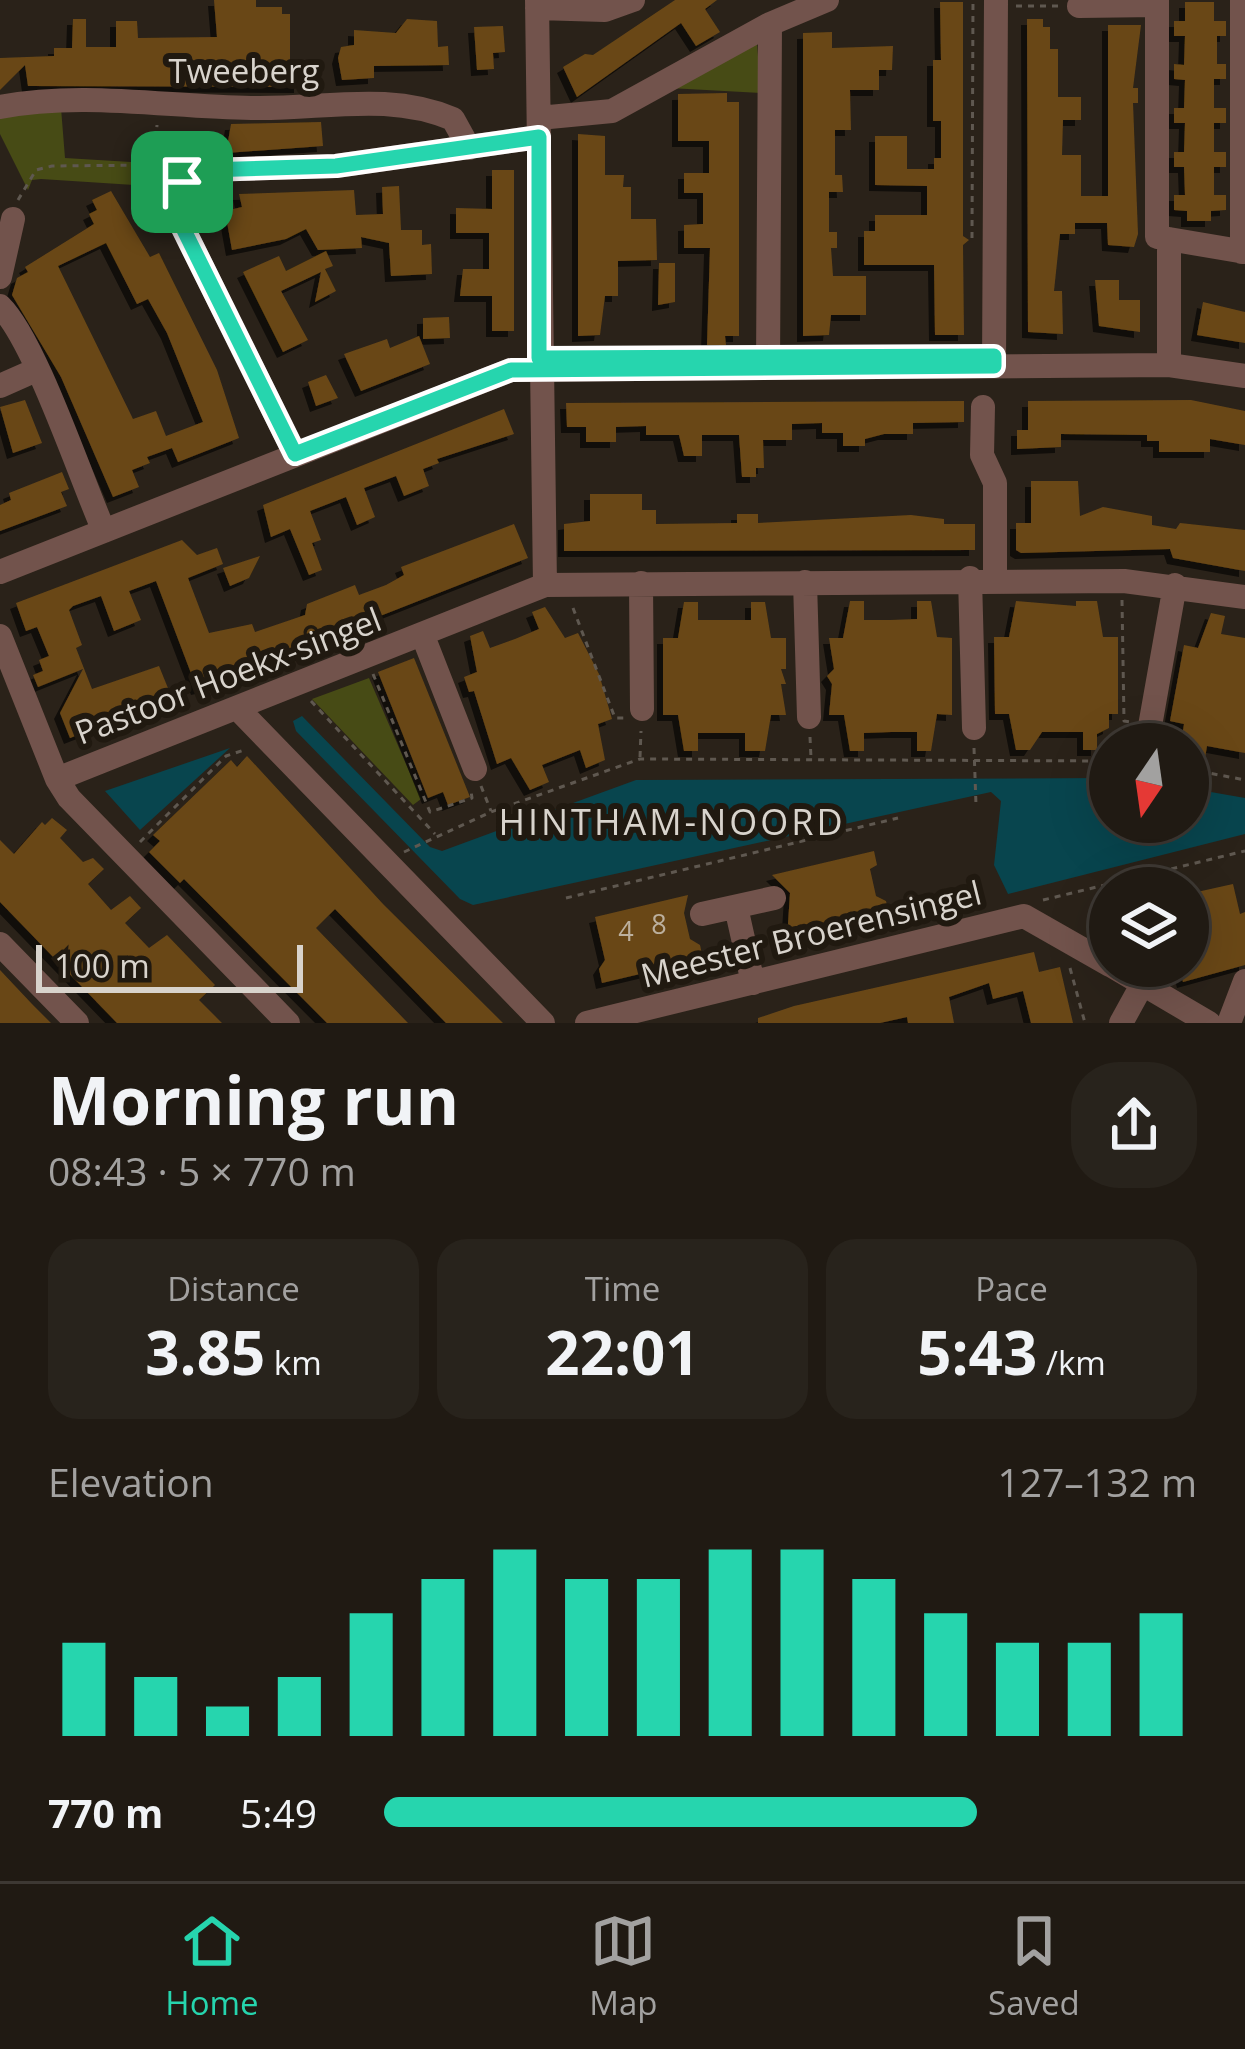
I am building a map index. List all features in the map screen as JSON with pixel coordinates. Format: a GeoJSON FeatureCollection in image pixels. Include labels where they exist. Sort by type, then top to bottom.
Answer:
{"type":"FeatureCollection","features":[{"type":"Feature","properties":{"kind":"street"},"geometry":{"type":"LineString","coordinates":[[545,585],[537,4],[605,10],[633,0]]}},
{"type":"Feature","properties":{"kind":"street"},"geometry":{"type":"LineString","coordinates":[[295,454],[176,214],[182,182],[206,170],[336,166],[469,148],[612,111],[770,24],[827,0]]}},
{"type":"Feature","properties":{"kind":"street"},"geometry":{"type":"LineString","coordinates":[[1079,6],[1157,3],[1157,237],[1243,252],[1242,0]]}},
{"type":"Feature","properties":{"kind":"street"},"geometry":{"type":"LineString","coordinates":[[988,2],[994,366]]}},
{"type":"Feature","properties":{"kind":"street"},"geometry":{"type":"LineString","coordinates":[[768,368],[770,24]]}},
{"type":"Feature","properties":{"kind":"street","name":"Tweeberg"},"geometry":{"type":"LineString","coordinates":[[0,107],[55,100],[255,109],[376,101],[414,106],[453,119],[469,148]]}},
{"type":"Feature","properties":{"kind":"street"},"geometry":{"type":"LineString","coordinates":[[0,277],[13,219]]}},
{"type":"Feature","properties":{"kind":"street"},"geometry":{"type":"LineString","coordinates":[[1169,239],[1169,364]]}},
{"type":"Feature","properties":{"kind":"street"},"geometry":{"type":"LineString","coordinates":[[0,306],[10,316],[36,370],[104,531]]}},
{"type":"Feature","properties":{"kind":"street"},"geometry":{"type":"LineString","coordinates":[[0,572],[511,370],[1169,364],[1245,376]]}},
{"type":"Feature","properties":{"kind":"street"},"geometry":{"type":"LineString","coordinates":[[0,386],[36,370]]}},
{"type":"Feature","properties":{"kind":"street"},"geometry":{"type":"LineString","coordinates":[[974,728],[982,579],[995,484],[982,454],[983,406]]}},
{"type":"Feature","properties":{"kind":"street","name":"Pastoor Hoekx-singel"},"geometry":{"type":"LineString","coordinates":[[57,779],[545,585],[982,579],[1175,585],[1245,597]]}},
{"type":"Feature","properties":{"kind":"street"},"geometry":{"type":"LineString","coordinates":[[805,582],[809,717]]}},
{"type":"Feature","properties":{"kind":"street"},"geometry":{"type":"LineString","coordinates":[[641,584],[641,714]]}},
{"type":"Feature","properties":{"kind":"street"},"geometry":{"type":"LineString","coordinates":[[1151,723],[1175,585]]}},
{"type":"Feature","properties":{"kind":"street","name":"Pastoor Hoekx-singel"},"geometry":{"type":"LineString","coordinates":[[423,635],[478,779]]}},
{"type":"Feature","properties":{"kind":"street"},"geometry":{"type":"LineString","coordinates":[[0,636],[57,779],[288,1023]]}},
{"type":"Feature","properties":{"kind":"street"},"geometry":{"type":"LineString","coordinates":[[237,708],[543,1023]]}},
{"type":"Feature","properties":{"kind":"street"},"geometry":{"type":"LineString","coordinates":[[702,914],[774,898]]}},
{"type":"Feature","properties":{"kind":"street"},"geometry":{"type":"LineString","coordinates":[[736,907],[753,982]]}},
{"type":"Feature","properties":{"kind":"street","name":"Meester Broerensingel"},"geometry":{"type":"LineString","coordinates":[[587,1023],[1024,916],[1089,953]]}},
{"type":"Feature","properties":{"kind":"street"},"geometry":{"type":"LineString","coordinates":[[0,944],[76,1023]]}},
{"type":"Feature","properties":{"kind":"street"},"geometry":{"type":"LineString","coordinates":[[1228,1023],[1245,981]]}},
{"type":"Feature","properties":{"kind":"street"},"geometry":{"type":"LineString","coordinates":[[1121,1023],[1141,987]]}},
{"type":"Feature","properties":{"kind":"street","name":"Meester Broerensingel"},"geometry":{"type":"LineString","coordinates":[[1150,987],[1209,1023]]}},
{"type":"Feature","properties":{"kind":"path"},"geometry":{"type":"LineString","coordinates":[[972,237],[988,2],[1079,6]]}},
{"type":"Feature","properties":{"kind":"path"},"geometry":{"type":"LineString","coordinates":[[154,165],[158,104]]}},
{"type":"Feature","properties":{"kind":"path"},"geometry":{"type":"LineString","coordinates":[[13,219],[24,184],[36,170],[154,165],[182,182]]}},
{"type":"Feature","properties":{"kind":"path"},"geometry":{"type":"LineString","coordinates":[[1122,599],[1124,721],[1134,723]]}},
{"type":"Feature","properties":{"kind":"path"},"geometry":{"type":"LineString","coordinates":[[570,600],[615,718],[641,714],[640,759]]}},
{"type":"Feature","properties":{"kind":"path"},"geometry":{"type":"LineString","coordinates":[[370,669],[430,812],[472,798],[471,789],[478,779]]}},
{"type":"Feature","properties":{"kind":"path"},"geometry":{"type":"LineString","coordinates":[[306,697],[436,835]]}},
{"type":"Feature","properties":{"kind":"path"},"geometry":{"type":"LineString","coordinates":[[127,855],[226,756],[268,741]]}},
{"type":"Feature","properties":{"kind":"path"},"geometry":{"type":"LineString","coordinates":[[386,860],[491,812],[640,759],[1089,761]]}},
{"type":"Feature","properties":{"kind":"path"},"geometry":{"type":"LineString","coordinates":[[974,760],[976,805]]}},
{"type":"Feature","properties":{"kind":"path"},"geometry":{"type":"LineString","coordinates":[[1209,773],[1245,779]]}},
{"type":"Feature","properties":{"kind":"path"},"geometry":{"type":"LineString","coordinates":[[478,779],[491,812]]}},
{"type":"Feature","properties":{"kind":"path"},"geometry":{"type":"LineString","coordinates":[[566,898],[898,818]]}},
{"type":"Feature","properties":{"kind":"path"},"geometry":{"type":"LineString","coordinates":[[1024,916],[1028,904],[1245,851]]}},
{"type":"Feature","properties":{"kind":"path"},"geometry":{"type":"LineString","coordinates":[[1061,937],[1085,1023]]}},
{"type":"Feature","properties":{"kind":"green space"},"geometry":{"type":"Polygon","coordinates":[[[757,44],[761,93],[669,88],[757,44]]]}},
{"type":"Feature","properties":{"kind":"green space"},"geometry":{"type":"Polygon","coordinates":[[[61,108],[65,158],[131,162],[134,185],[41,179],[32,180],[28,190],[0,134],[0,113],[61,108]]]}},
{"type":"Feature","properties":{"kind":"green space"},"geometry":{"type":"Polygon","coordinates":[[[369,678],[421,799],[413,805],[312,699],[369,678]]]}},
{"type":"Feature","properties":{"kind":"water"},"geometry":{"type":"Polygon","coordinates":[[[302,716],[430,847],[442,851],[636,780],[1089,778],[1089,843],[1209,843],[1209,792],[1245,798],[1245,834],[1115,867],[1089,867],[1089,873],[1008,894],[994,865],[1001,801],[991,792],[473,905],[460,899],[296,731],[293,721],[302,716]]]}},
{"type":"Feature","properties":{"kind":"water"},"geometry":{"type":"Polygon","coordinates":[[[230,748],[140,830],[105,791],[230,748]]]}},
{"type":"Feature","properties":{"kind":"building"},"geometry":{"type":"Polygon","coordinates":[[[214,0],[256,0],[256,7],[282,7],[282,14],[290,14],[290,64],[300,63],[300,87],[28,86],[25,65],[0,90],[0,58],[54,56],[54,48],[72,48],[73,19],[86,19],[86,47],[116,47],[116,21],[137,21],[138,38],[217,37],[214,0]]]}},
{"type":"Feature","properties":{"kind":"building"},"geometry":{"type":"Polygon","coordinates":[[[675,0],[717,0],[705,9],[720,32],[696,46],[681,23],[577,97],[563,67],[585,54],[593,55],[675,0]]]}},
{"type":"Feature","properties":{"kind":"building"},"geometry":{"type":"Polygon","coordinates":[[[940,2],[963,2],[963,236],[969,240],[963,245],[964,335],[935,335],[934,265],[864,265],[864,231],[875,231],[875,215],[927,215],[927,186],[875,185],[875,136],[907,136],[907,169],[934,169],[934,158],[941,158],[941,121],[933,121],[933,60],[941,60],[940,2]]]}},
{"type":"Feature","properties":{"kind":"building"},"geometry":{"type":"Polygon","coordinates":[[[1185,2],[1214,2],[1214,21],[1226,21],[1226,36],[1217,36],[1217,64],[1226,64],[1226,79],[1214,79],[1214,108],[1226,108],[1226,123],[1214,123],[1214,152],[1226,152],[1226,167],[1214,167],[1214,195],[1226,195],[1226,210],[1211,211],[1211,221],[1187,221],[1187,211],[1174,210],[1174,195],[1185,195],[1184,167],[1174,167],[1174,152],[1184,152],[1185,123],[1174,123],[1174,108],[1184,108],[1185,80],[1174,79],[1174,64],[1184,65],[1185,36],[1174,36],[1174,21],[1185,21],[1185,2]]]}},
{"type":"Feature","properties":{"kind":"building"},"geometry":{"type":"Polygon","coordinates":[[[407,19],[437,21],[438,47],[448,46],[449,65],[374,66],[374,78],[342,80],[338,58],[341,47],[354,45],[354,30],[396,33],[407,19]]]}},
{"type":"Feature","properties":{"kind":"building"},"geometry":{"type":"Polygon","coordinates":[[[1027,19],[1043,19],[1043,27],[1050,27],[1050,49],[1058,49],[1058,97],[1081,97],[1081,120],[1063,120],[1062,155],[1081,155],[1081,196],[1108,196],[1108,25],[1141,25],[1133,88],[1138,88],[1138,103],[1133,103],[1138,234],[1134,247],[1108,245],[1107,223],[1075,223],[1075,234],[1060,234],[1054,291],[1062,291],[1063,334],[1028,332],[1027,19]]]}},
{"type":"Feature","properties":{"kind":"building"},"geometry":{"type":"Polygon","coordinates":[[[503,26],[505,52],[493,53],[494,69],[477,70],[474,27],[503,26]]]}},
{"type":"Feature","properties":{"kind":"building"},"geometry":{"type":"Polygon","coordinates":[[[832,32],[832,48],[893,46],[892,70],[879,70],[879,90],[850,90],[851,130],[835,130],[835,175],[842,175],[843,192],[829,192],[829,232],[837,232],[837,248],[831,248],[833,276],[866,276],[866,315],[831,315],[829,335],[803,336],[803,33],[832,32]]]}},
{"type":"Feature","properties":{"kind":"building"},"geometry":{"type":"Polygon","coordinates":[[[727,93],[727,102],[739,102],[739,336],[725,336],[726,345],[707,345],[710,248],[684,248],[684,225],[703,224],[703,193],[684,193],[684,173],[709,173],[709,141],[678,141],[678,94],[727,93]]]}},
{"type":"Feature","properties":{"kind":"building"},"geometry":{"type":"Polygon","coordinates":[[[321,122],[323,146],[226,153],[231,124],[321,122]]]}},
{"type":"Feature","properties":{"kind":"building"},"geometry":{"type":"Polygon","coordinates":[[[578,134],[605,136],[605,175],[624,175],[623,187],[631,187],[631,219],[656,219],[657,260],[618,261],[618,296],[605,296],[600,335],[578,336],[578,134]]]}},
{"type":"Feature","properties":{"kind":"building"},"geometry":{"type":"Polygon","coordinates":[[[492,170],[514,170],[514,331],[492,331],[492,296],[460,296],[463,269],[489,269],[489,233],[456,233],[456,208],[492,209],[492,170]]]}},
{"type":"Feature","properties":{"kind":"building"},"geometry":{"type":"Polygon","coordinates":[[[399,186],[401,230],[422,230],[422,245],[431,244],[432,274],[391,276],[389,243],[361,237],[362,248],[318,250],[306,229],[286,239],[232,250],[225,211],[242,207],[239,194],[354,190],[356,215],[383,214],[382,187],[399,186]]]}},
{"type":"Feature","properties":{"kind":"building"},"geometry":{"type":"Polygon","coordinates":[[[111,191],[150,257],[159,253],[217,370],[239,438],[178,462],[172,448],[147,457],[150,463],[132,470],[139,487],[113,497],[61,377],[12,295],[17,278],[28,272],[25,267],[94,224],[89,214],[97,210],[92,200],[111,191]],[[106,243],[58,266],[133,419],[156,411],[166,436],[203,422],[148,299],[137,304],[106,243]]]}},
{"type":"Feature","properties":{"kind":"building"},"geometry":{"type":"Polygon","coordinates":[[[326,251],[333,266],[325,269],[336,291],[315,302],[321,272],[281,291],[308,340],[283,352],[243,272],[279,256],[286,271],[326,251]]]}},
{"type":"Feature","properties":{"kind":"building"},"geometry":{"type":"Polygon","coordinates":[[[659,263],[675,263],[675,302],[658,305],[659,263]]]}},
{"type":"Feature","properties":{"kind":"building"},"geometry":{"type":"Polygon","coordinates":[[[1095,280],[1119,280],[1119,300],[1140,300],[1140,332],[1099,326],[1095,280]]]}},
{"type":"Feature","properties":{"kind":"building"},"geometry":{"type":"Polygon","coordinates":[[[1203,302],[1245,312],[1245,343],[1197,335],[1203,302]]]}},
{"type":"Feature","properties":{"kind":"building"},"geometry":{"type":"Polygon","coordinates":[[[449,317],[450,338],[423,339],[423,318],[449,317]]]}},
{"type":"Feature","properties":{"kind":"building"},"geometry":{"type":"Polygon","coordinates":[[[419,336],[430,364],[361,391],[344,354],[387,339],[390,348],[419,336]]]}},
{"type":"Feature","properties":{"kind":"building"},"geometry":{"type":"Polygon","coordinates":[[[326,375],[338,398],[316,406],[308,382],[326,375]]]}},
{"type":"Feature","properties":{"kind":"building"},"geometry":{"type":"Polygon","coordinates":[[[25,400],[42,443],[13,453],[0,407],[25,400]]]}},
{"type":"Feature","properties":{"kind":"building"},"geometry":{"type":"Polygon","coordinates":[[[1191,400],[1245,411],[1245,445],[1210,439],[1210,452],[1159,452],[1159,441],[1147,441],[1147,435],[1061,434],[1061,447],[1017,449],[1017,430],[1028,430],[1028,401],[1191,400]]]}},
{"type":"Feature","properties":{"kind":"building"},"geometry":{"type":"Polygon","coordinates":[[[964,401],[964,422],[913,423],[913,434],[884,434],[865,439],[865,446],[843,446],[843,433],[822,433],[822,423],[792,424],[792,440],[763,440],[764,468],[756,468],[756,477],[742,477],[739,435],[702,435],[702,456],[684,456],[679,435],[646,435],[646,426],[616,427],[616,442],[586,442],[586,427],[567,427],[566,403],[964,401]]]}},
{"type":"Feature","properties":{"kind":"building"},"geometry":{"type":"Polygon","coordinates":[[[504,409],[514,434],[437,459],[439,463],[423,469],[429,486],[404,496],[396,476],[364,488],[375,517],[357,525],[346,497],[310,511],[321,540],[312,543],[322,570],[309,575],[290,529],[271,537],[263,505],[504,409]]]}},
{"type":"Feature","properties":{"kind":"building"},"geometry":{"type":"Polygon","coordinates":[[[62,472],[69,489],[61,492],[67,506],[0,531],[0,505],[11,500],[9,493],[62,472]]]}},
{"type":"Feature","properties":{"kind":"building"},"geometry":{"type":"Polygon","coordinates":[[[1031,481],[1078,481],[1080,516],[1103,507],[1152,516],[1152,525],[1176,529],[1180,523],[1245,530],[1245,571],[1173,558],[1170,549],[1021,553],[1016,550],[1016,523],[1031,523],[1031,481]]]}},
{"type":"Feature","properties":{"kind":"building"},"geometry":{"type":"Polygon","coordinates":[[[590,494],[642,494],[642,510],[656,510],[656,524],[737,523],[737,514],[758,514],[758,523],[911,515],[944,519],[944,524],[975,524],[975,550],[564,551],[564,524],[590,521],[590,494]]]}},
{"type":"Feature","properties":{"kind":"building"},"geometry":{"type":"Polygon","coordinates":[[[514,524],[528,558],[253,666],[227,682],[197,689],[156,581],[129,591],[141,620],[114,631],[101,596],[73,606],[69,610],[82,645],[76,648],[92,689],[159,666],[172,698],[70,738],[60,713],[83,669],[38,687],[33,675],[43,671],[39,660],[49,656],[37,627],[26,631],[16,603],[182,540],[197,555],[217,548],[223,564],[188,578],[209,633],[252,624],[255,632],[305,615],[307,604],[355,585],[359,595],[386,585],[404,575],[401,567],[514,524]]]}},
{"type":"Feature","properties":{"kind":"building"},"geometry":{"type":"Polygon","coordinates":[[[260,556],[249,578],[230,586],[223,568],[260,556]]]}},
{"type":"Feature","properties":{"kind":"building"},"geometry":{"type":"Polygon","coordinates":[[[850,601],[864,601],[864,620],[890,620],[917,619],[917,601],[931,601],[937,637],[952,638],[952,715],[937,714],[931,751],[917,751],[917,732],[891,732],[864,733],[864,751],[850,751],[844,715],[829,715],[832,684],[827,676],[834,669],[829,638],[843,638],[850,601]]]}},
{"type":"Feature","properties":{"kind":"building"},"geometry":{"type":"Polygon","coordinates":[[[1016,601],[1076,606],[1076,601],[1097,601],[1103,637],[1118,637],[1118,714],[1109,714],[1109,723],[1089,723],[1089,750],[1083,750],[1083,732],[1042,732],[1030,750],[1016,750],[1009,714],[995,714],[994,637],[1009,637],[1016,601]]]}},
{"type":"Feature","properties":{"kind":"building"},"geometry":{"type":"Polygon","coordinates":[[[684,602],[698,602],[698,620],[751,620],[751,602],[765,602],[771,638],[786,638],[786,669],[781,669],[786,684],[781,684],[786,715],[771,715],[765,751],[745,751],[745,733],[698,733],[698,751],[684,751],[678,715],[663,715],[663,638],[678,638],[684,602]]]}},
{"type":"Feature","properties":{"kind":"building"},"geometry":{"type":"Polygon","coordinates":[[[545,607],[565,638],[578,633],[599,674],[612,719],[598,724],[605,760],[586,768],[580,750],[542,765],[549,782],[530,790],[511,758],[497,764],[474,691],[469,692],[464,677],[477,672],[470,636],[483,631],[490,648],[515,639],[539,629],[532,612],[545,607]]]}},
{"type":"Feature","properties":{"kind":"building"},"geometry":{"type":"Polygon","coordinates":[[[1211,613],[1225,616],[1221,634],[1245,638],[1245,753],[1209,746],[1209,723],[1170,721],[1184,645],[1198,648],[1211,613]]]}},
{"type":"Feature","properties":{"kind":"building"},"geometry":{"type":"Polygon","coordinates":[[[414,658],[470,797],[448,805],[443,792],[428,798],[378,672],[414,658]]]}},
{"type":"Feature","properties":{"kind":"building"},"geometry":{"type":"Polygon","coordinates":[[[247,756],[383,904],[503,1023],[446,1023],[335,909],[316,928],[408,1023],[327,1023],[184,879],[180,883],[149,852],[160,841],[153,835],[231,760],[237,767],[247,756]]]}},
{"type":"Feature","properties":{"kind":"building"},"geometry":{"type":"Polygon","coordinates":[[[52,818],[67,830],[60,838],[83,862],[93,858],[104,869],[88,884],[111,910],[130,896],[141,908],[125,923],[149,948],[167,935],[215,985],[199,1000],[222,1023],[117,1023],[0,902],[0,840],[14,854],[42,822],[45,825],[52,818]]]}},
{"type":"Feature","properties":{"kind":"building"},"geometry":{"type":"Polygon","coordinates":[[[874,851],[877,865],[870,869],[876,896],[886,901],[889,915],[787,939],[790,893],[772,875],[874,851]]]}},
{"type":"Feature","properties":{"kind":"building"},"geometry":{"type":"Polygon","coordinates":[[[1233,884],[1240,914],[1245,912],[1245,965],[1209,975],[1209,889],[1233,884]]]}},
{"type":"Feature","properties":{"kind":"building"},"geometry":{"type":"Polygon","coordinates":[[[688,895],[684,913],[690,939],[700,945],[703,959],[602,983],[599,969],[605,960],[595,917],[688,895]]]}},
{"type":"Feature","properties":{"kind":"building"},"geometry":{"type":"Polygon","coordinates":[[[1034,952],[1039,972],[1060,967],[1073,1023],[1031,1023],[1023,991],[993,999],[989,983],[949,997],[954,1023],[908,1023],[907,1017],[880,1023],[758,1023],[758,1018],[794,1006],[1034,952]]]}},
{"type":"Feature","properties":{"kind":"building"},"geometry":{"type":"Polygon","coordinates":[[[0,970],[32,1004],[51,1023],[0,1023],[0,970]]]}},
{"type":"Feature","properties":{"kind":"district","name":"HINTHAM-NOORD"},"geometry":{"type":"Point","coordinates":[672,822]}},
{"type":"Feature","properties":{"kind":"route"},"geometry":{"type":"LineString","coordinates":[[539,137],[539,358],[994,356],[994,366],[511,370],[295,454],[176,214],[176,192],[182,182],[206,170],[336,166],[539,137]]}}]}
